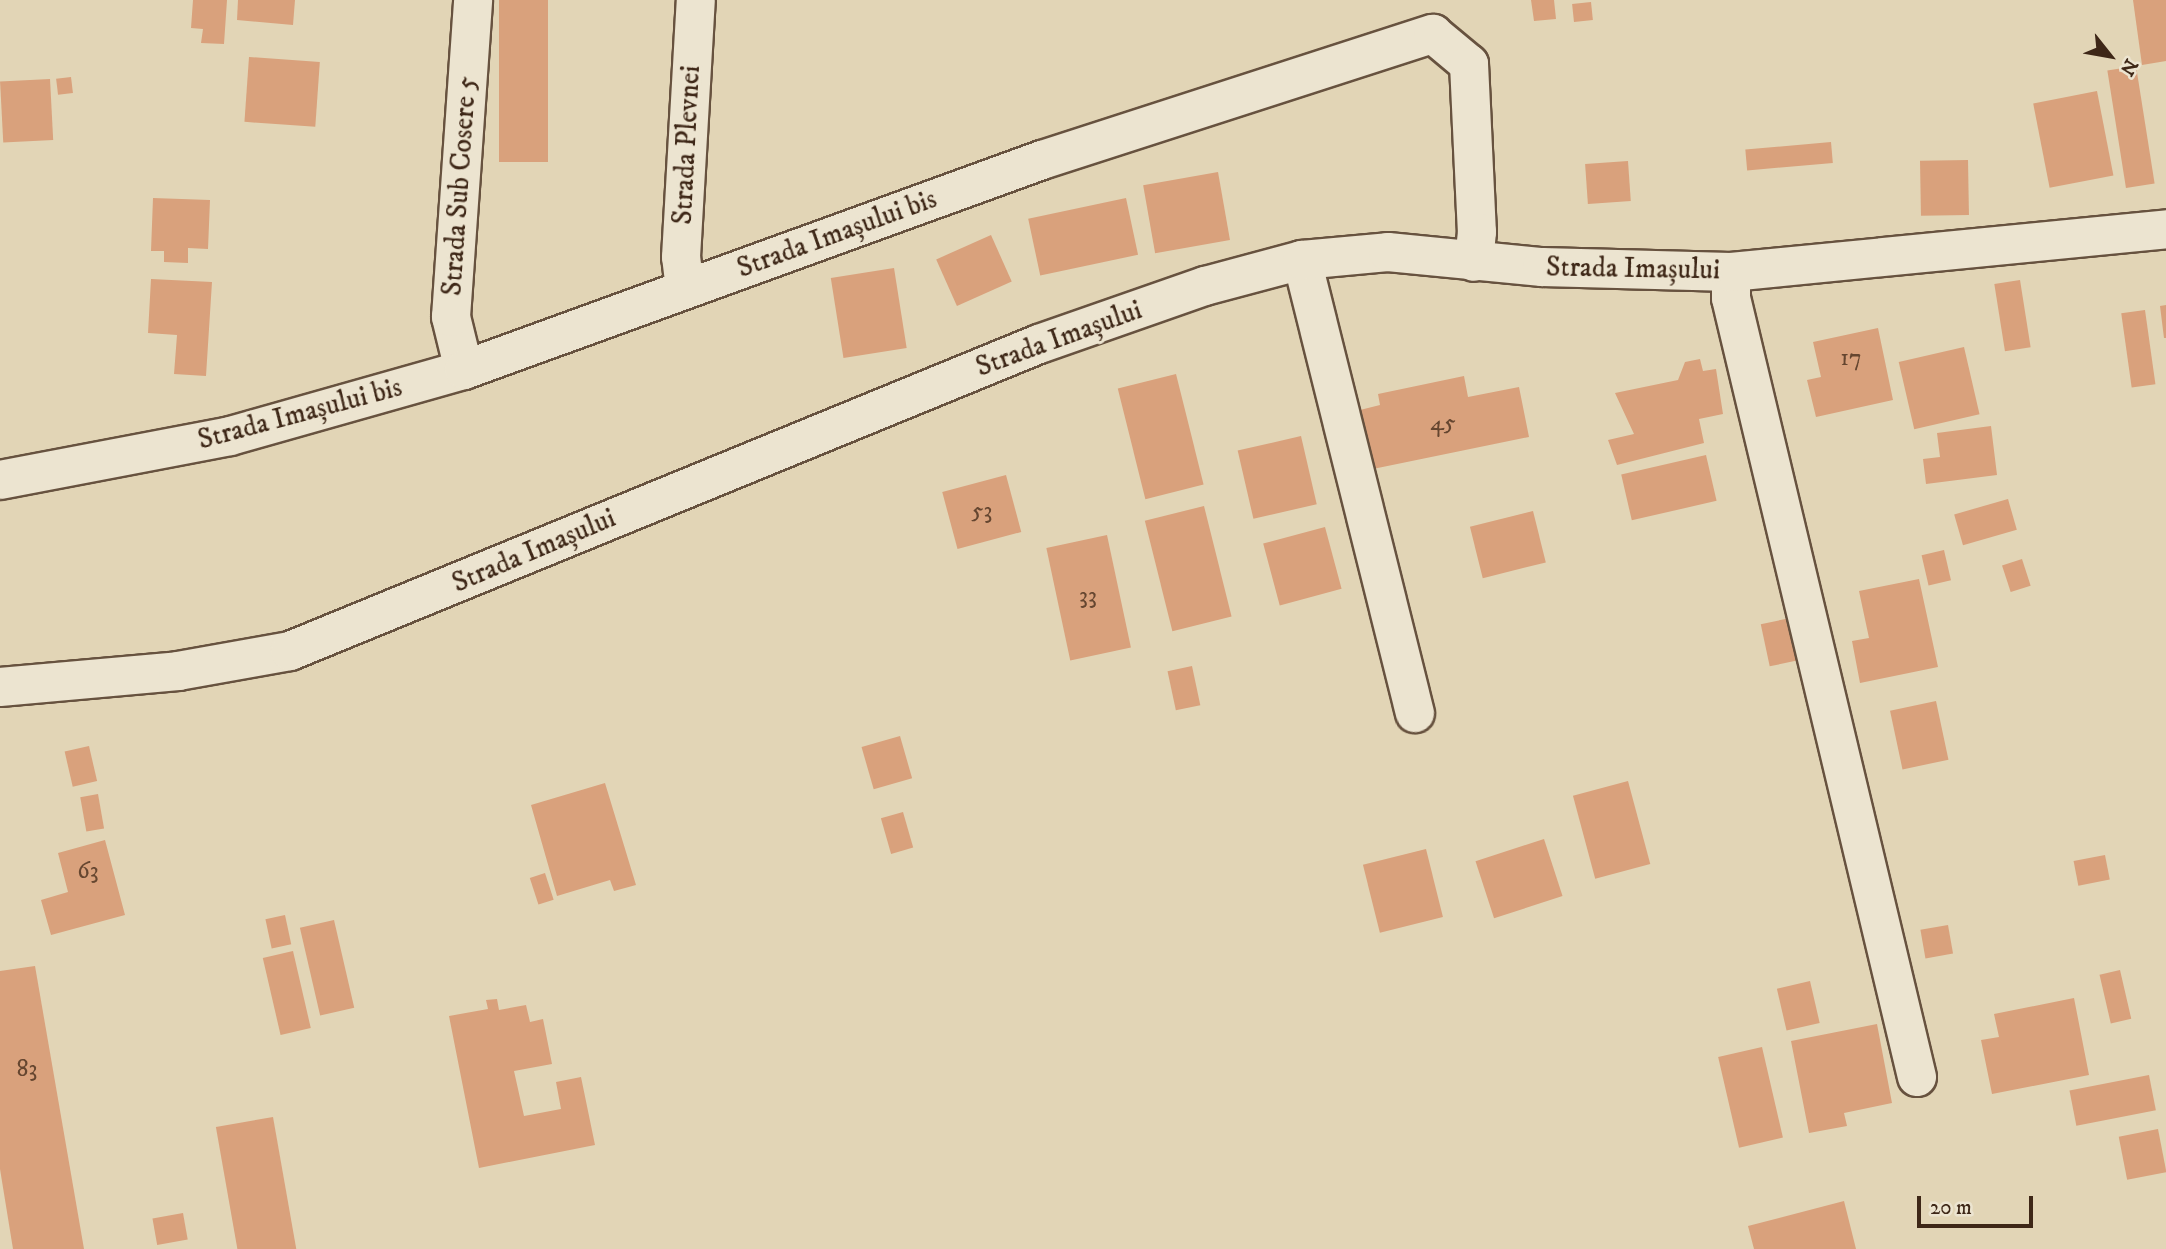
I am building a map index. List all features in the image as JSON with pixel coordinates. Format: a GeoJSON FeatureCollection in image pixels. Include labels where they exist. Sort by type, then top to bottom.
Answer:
{"type":"FeatureCollection","features":[{"type":"Feature","properties":{"kind":"street","name":"Strada Sub Cosere 5"},"geometry":{"type":"LineString","coordinates":[[464,370],[451,317],[472,0]]}},
{"type":"Feature","properties":{"kind":"street","name":"Strada Plevnei"},"geometry":{"type":"LineString","coordinates":[[685,289],[681,257],[696,0]]}},
{"type":"Feature","properties":{"kind":"street","name":"Strada Imașului bis"},"geometry":{"type":"LineString","coordinates":[[0,481],[230,436],[464,370],[1042,160],[1433,34],[1469,64],[1477,232],[1474,262]]}},
{"type":"Feature","properties":{"kind":"street","name":"Strada Imașului"},"geometry":{"type":"LineString","coordinates":[[0,687],[178,671],[290,651],[1039,344],[1205,286],[1301,260],[1388,252],[1474,262],[1731,272],[2166,229]]}},
{"type":"Feature","properties":{"kind":"street"},"geometry":{"type":"LineString","coordinates":[[1301,260],[1415,713]]}},
{"type":"Feature","properties":{"kind":"street"},"geometry":{"type":"LineString","coordinates":[[1731,272],[1731,298],[1917,1077]]}},
{"type":"Feature","properties":{"kind":"building"},"geometry":{"type":"Polygon","coordinates":[[[193,0],[227,0],[224,44],[201,43],[203,29],[191,28],[193,0]]]}},
{"type":"Feature","properties":{"kind":"building"},"geometry":{"type":"Polygon","coordinates":[[[238,0],[295,0],[293,25],[237,20],[238,0]]]}},
{"type":"Feature","properties":{"kind":"building"},"geometry":{"type":"Polygon","coordinates":[[[499,0],[548,0],[548,162],[499,162],[499,0]]]}},
{"type":"Feature","properties":{"kind":"building"},"geometry":{"type":"Polygon","coordinates":[[[1531,0],[1554,0],[1556,19],[1534,21],[1531,0]]]}},
{"type":"Feature","properties":{"kind":"building"},"geometry":{"type":"Polygon","coordinates":[[[2133,0],[2166,0],[2166,61],[2142,65],[2133,0]]]}},
{"type":"Feature","properties":{"kind":"building"},"geometry":{"type":"Polygon","coordinates":[[[1591,2],[1593,20],[1574,22],[1572,4],[1591,2]]]}},
{"type":"Feature","properties":{"kind":"building"},"geometry":{"type":"Polygon","coordinates":[[[249,57],[320,62],[315,127],[244,122],[249,57]]]}},
{"type":"Feature","properties":{"kind":"building"},"geometry":{"type":"Polygon","coordinates":[[[2136,66],[2155,184],[2126,188],[2107,71],[2136,66]]]}},
{"type":"Feature","properties":{"kind":"building"},"geometry":{"type":"Polygon","coordinates":[[[71,77],[73,93],[58,95],[56,79],[71,77]]]}},
{"type":"Feature","properties":{"kind":"building"},"geometry":{"type":"Polygon","coordinates":[[[50,79],[53,140],[3,143],[0,82],[50,79]]]}},
{"type":"Feature","properties":{"kind":"building"},"geometry":{"type":"Polygon","coordinates":[[[2097,91],[2113,175],[2050,188],[2033,103],[2097,91]]]}},
{"type":"Feature","properties":{"kind":"building"},"geometry":{"type":"Polygon","coordinates":[[[1831,142],[1833,163],[1747,170],[1745,149],[1831,142]]]}},
{"type":"Feature","properties":{"kind":"building"},"geometry":{"type":"Polygon","coordinates":[[[1968,160],[1969,215],[1921,216],[1920,161],[1968,160]]]}},
{"type":"Feature","properties":{"kind":"building"},"geometry":{"type":"Polygon","coordinates":[[[1628,161],[1631,201],[1588,204],[1585,164],[1628,161]]]}},
{"type":"Feature","properties":{"kind":"building"},"geometry":{"type":"Polygon","coordinates":[[[1218,172],[1230,240],[1155,253],[1143,185],[1218,172]]]}},
{"type":"Feature","properties":{"kind":"building"},"geometry":{"type":"Polygon","coordinates":[[[153,198],[210,200],[208,249],[188,248],[188,263],[164,262],[164,251],[151,251],[153,198]]]}},
{"type":"Feature","properties":{"kind":"building"},"geometry":{"type":"Polygon","coordinates":[[[1126,198],[1138,255],[1040,276],[1028,219],[1126,198]]]}},
{"type":"Feature","properties":{"kind":"building"},"geometry":{"type":"Polygon","coordinates":[[[991,235],[1012,282],[957,306],[936,259],[991,235]]]}},
{"type":"Feature","properties":{"kind":"building"},"geometry":{"type":"Polygon","coordinates":[[[894,268],[907,348],[843,358],[831,278],[894,268]]]}},
{"type":"Feature","properties":{"kind":"building"},"geometry":{"type":"Polygon","coordinates":[[[151,279],[212,282],[206,376],[174,374],[177,335],[148,333],[151,279]]]}},
{"type":"Feature","properties":{"kind":"building"},"geometry":{"type":"Polygon","coordinates":[[[2020,280],[2031,347],[2005,351],[1994,284],[2020,280]]]}},
{"type":"Feature","properties":{"kind":"building"},"geometry":{"type":"Polygon","coordinates":[[[2166,305],[2166,338],[2164,338],[2160,306],[2166,305]]]}},
{"type":"Feature","properties":{"kind":"building"},"geometry":{"type":"Polygon","coordinates":[[[2145,310],[2155,384],[2132,388],[2121,313],[2145,310]]]}},
{"type":"Feature","properties":{"kind":"building"},"geometry":{"type":"Polygon","coordinates":[[[1878,328],[1893,400],[1816,417],[1807,380],[1821,377],[1813,342],[1878,328]]]}},
{"type":"Feature","properties":{"kind":"building"},"geometry":{"type":"Polygon","coordinates":[[[1964,347],[1980,414],[1914,429],[1899,362],[1964,347]]]}},
{"type":"Feature","properties":{"kind":"building"},"geometry":{"type":"Polygon","coordinates":[[[1700,359],[1703,371],[1716,369],[1723,414],[1699,419],[1704,443],[1617,465],[1608,440],[1634,434],[1615,393],[1678,380],[1685,362],[1700,359]]]}},
{"type":"Feature","properties":{"kind":"building"},"geometry":{"type":"Polygon","coordinates":[[[1176,374],[1204,485],[1145,499],[1118,389],[1176,374]]]}},
{"type":"Feature","properties":{"kind":"building"},"geometry":{"type":"Polygon","coordinates":[[[1464,376],[1468,397],[1519,387],[1529,437],[1368,470],[1356,411],[1380,405],[1378,394],[1464,376]]]}},
{"type":"Feature","properties":{"kind":"building"},"geometry":{"type":"Polygon","coordinates":[[[1991,426],[1997,475],[1926,484],[1923,459],[1940,457],[1937,433],[1991,426]]]}},
{"type":"Feature","properties":{"kind":"building"},"geometry":{"type":"Polygon","coordinates":[[[1301,436],[1317,504],[1253,519],[1238,451],[1301,436]]]}},
{"type":"Feature","properties":{"kind":"building"},"geometry":{"type":"Polygon","coordinates":[[[1706,455],[1717,501],[1632,520],[1621,475],[1706,455]]]}},
{"type":"Feature","properties":{"kind":"building"},"geometry":{"type":"Polygon","coordinates":[[[1006,475],[1021,532],[958,549],[942,492],[1006,475]]]}},
{"type":"Feature","properties":{"kind":"building"},"geometry":{"type":"Polygon","coordinates":[[[2008,499],[2017,530],[1963,545],[1954,514],[2008,499]]]}},
{"type":"Feature","properties":{"kind":"building"},"geometry":{"type":"Polygon","coordinates":[[[1204,506],[1232,617],[1172,631],[1145,521],[1204,506]]]}},
{"type":"Feature","properties":{"kind":"building"},"geometry":{"type":"Polygon","coordinates":[[[1533,511],[1546,562],[1483,578],[1470,527],[1533,511]]]}},
{"type":"Feature","properties":{"kind":"building"},"geometry":{"type":"Polygon","coordinates":[[[1325,527],[1342,589],[1280,605],[1263,544],[1325,527]]]}},
{"type":"Feature","properties":{"kind":"building"},"geometry":{"type":"Polygon","coordinates":[[[1107,535],[1131,647],[1070,660],[1046,548],[1107,535]]]}},
{"type":"Feature","properties":{"kind":"building"},"geometry":{"type":"Polygon","coordinates":[[[1944,550],[1951,580],[1929,585],[1922,555],[1944,550]]]}},
{"type":"Feature","properties":{"kind":"building"},"geometry":{"type":"Polygon","coordinates":[[[2022,559],[2031,586],[2011,592],[2002,565],[2022,559]]]}},
{"type":"Feature","properties":{"kind":"building"},"geometry":{"type":"Polygon","coordinates":[[[1919,579],[1938,667],[1860,683],[1852,641],[1869,638],[1859,591],[1919,579]]]}},
{"type":"Feature","properties":{"kind":"building"},"geometry":{"type":"Polygon","coordinates":[[[1795,617],[1804,659],[1770,666],[1761,624],[1795,617]]]}},
{"type":"Feature","properties":{"kind":"building"},"geometry":{"type":"Polygon","coordinates":[[[1192,666],[1200,705],[1176,710],[1168,671],[1192,666]]]}},
{"type":"Feature","properties":{"kind":"building"},"geometry":{"type":"Polygon","coordinates":[[[1936,701],[1948,760],[1903,769],[1890,711],[1936,701]]]}},
{"type":"Feature","properties":{"kind":"building"},"geometry":{"type":"Polygon","coordinates":[[[900,736],[912,778],[874,789],[862,747],[900,736]]]}},
{"type":"Feature","properties":{"kind":"building"},"geometry":{"type":"Polygon","coordinates":[[[89,746],[97,781],[73,787],[65,752],[89,746]]]}},
{"type":"Feature","properties":{"kind":"building"},"geometry":{"type":"Polygon","coordinates":[[[1628,781],[1650,864],[1595,879],[1573,796],[1628,781]]]}},
{"type":"Feature","properties":{"kind":"building"},"geometry":{"type":"Polygon","coordinates":[[[605,783],[636,885],[614,891],[610,880],[557,896],[531,805],[605,783]]]}},
{"type":"Feature","properties":{"kind":"building"},"geometry":{"type":"Polygon","coordinates":[[[98,794],[104,828],[86,832],[80,797],[98,794]]]}},
{"type":"Feature","properties":{"kind":"building"},"geometry":{"type":"Polygon","coordinates":[[[903,812],[913,848],[891,854],[881,818],[903,812]]]}},
{"type":"Feature","properties":{"kind":"building"},"geometry":{"type":"Polygon","coordinates":[[[1544,839],[1563,896],[1494,918],[1476,861],[1544,839]]]}},
{"type":"Feature","properties":{"kind":"building"},"geometry":{"type":"Polygon","coordinates":[[[105,840],[125,915],[51,935],[41,900],[68,892],[58,853],[105,840]]]}},
{"type":"Feature","properties":{"kind":"building"},"geometry":{"type":"Polygon","coordinates":[[[1426,849],[1443,917],[1380,933],[1363,865],[1426,849]]]}},
{"type":"Feature","properties":{"kind":"building"},"geometry":{"type":"Polygon","coordinates":[[[2105,855],[2110,880],[2078,886],[2074,861],[2105,855]]]}},
{"type":"Feature","properties":{"kind":"building"},"geometry":{"type":"Polygon","coordinates":[[[545,873],[554,900],[538,905],[530,878],[545,873]]]}},
{"type":"Feature","properties":{"kind":"building"},"geometry":{"type":"Polygon","coordinates":[[[285,915],[291,944],[272,949],[265,919],[285,915]]]}},
{"type":"Feature","properties":{"kind":"building"},"geometry":{"type":"Polygon","coordinates":[[[334,920],[354,1008],[320,1016],[300,928],[334,920]]]}},
{"type":"Feature","properties":{"kind":"building"},"geometry":{"type":"Polygon","coordinates":[[[1948,925],[1953,954],[1925,958],[1920,930],[1948,925]]]}},
{"type":"Feature","properties":{"kind":"building"},"geometry":{"type":"Polygon","coordinates":[[[293,951],[311,1028],[281,1035],[263,958],[293,951]]]}},
{"type":"Feature","properties":{"kind":"building"},"geometry":{"type":"Polygon","coordinates":[[[35,966],[84,1249],[13,1249],[0,1169],[0,971],[35,966]]]}},
{"type":"Feature","properties":{"kind":"building"},"geometry":{"type":"Polygon","coordinates":[[[2120,970],[2131,1019],[2111,1023],[2100,975],[2120,970]]]}},
{"type":"Feature","properties":{"kind":"building"},"geometry":{"type":"Polygon","coordinates":[[[1810,981],[1820,1023],[1787,1031],[1777,989],[1810,981]]]}},
{"type":"Feature","properties":{"kind":"building"},"geometry":{"type":"Polygon","coordinates":[[[2074,998],[2089,1075],[1992,1094],[1981,1040],[1999,1037],[1994,1014],[2074,998]]]}},
{"type":"Feature","properties":{"kind":"building"},"geometry":{"type":"Polygon","coordinates":[[[497,999],[499,1010],[526,1005],[530,1022],[543,1019],[552,1064],[514,1071],[524,1116],[561,1109],[556,1082],[581,1077],[595,1145],[479,1168],[449,1016],[488,1009],[486,1000],[497,999]]]}},
{"type":"Feature","properties":{"kind":"building"},"geometry":{"type":"Polygon","coordinates":[[[1877,1024],[1892,1103],[1844,1113],[1847,1126],[1809,1133],[1791,1041],[1877,1024]]]}},
{"type":"Feature","properties":{"kind":"building"},"geometry":{"type":"Polygon","coordinates":[[[1762,1047],[1783,1138],[1739,1148],[1718,1057],[1762,1047]]]}},
{"type":"Feature","properties":{"kind":"building"},"geometry":{"type":"Polygon","coordinates":[[[2149,1075],[2156,1110],[2076,1126],[2069,1090],[2149,1075]]]}},
{"type":"Feature","properties":{"kind":"building"},"geometry":{"type":"Polygon","coordinates":[[[273,1117],[296,1249],[237,1249],[216,1127],[273,1117]]]}},
{"type":"Feature","properties":{"kind":"building"},"geometry":{"type":"Polygon","coordinates":[[[2158,1129],[2166,1172],[2127,1180],[2119,1137],[2158,1129]]]}},
{"type":"Feature","properties":{"kind":"building"},"geometry":{"type":"Polygon","coordinates":[[[1844,1201],[1856,1249],[1754,1249],[1748,1226],[1844,1201]]]}},
{"type":"Feature","properties":{"kind":"building"},"geometry":{"type":"Polygon","coordinates":[[[183,1213],[188,1240],[157,1245],[152,1218],[183,1213]]]}}]}
